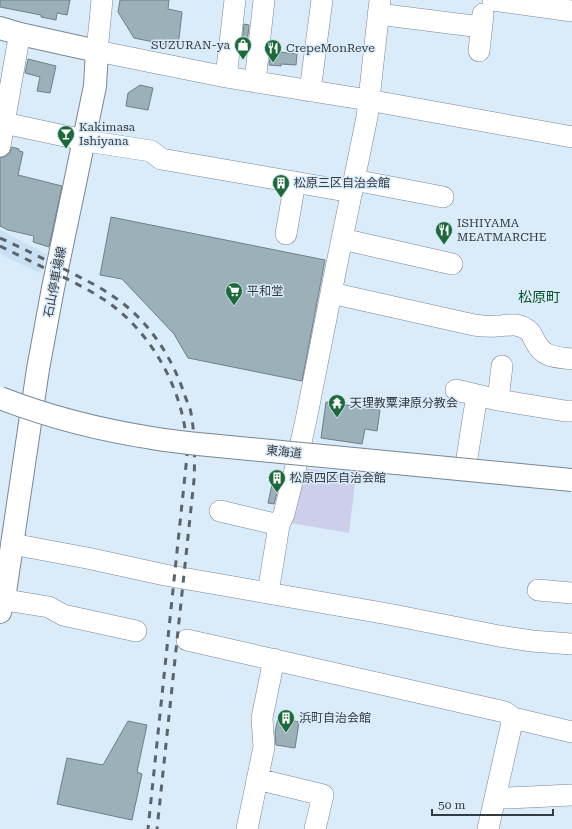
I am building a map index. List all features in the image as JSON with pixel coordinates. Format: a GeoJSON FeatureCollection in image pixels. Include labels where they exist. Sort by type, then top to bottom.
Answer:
{"type":"FeatureCollection","features":[{"type":"Feature","properties":{"kind":"main road"},"geometry":{"type":"LineString","coordinates":[[10,31],[97,51]]}},
{"type":"Feature","properties":{"kind":"main road","name":"石山停車場線"},"geometry":{"type":"LineString","coordinates":[[1,603],[12,544],[32,409],[53,288],[95,86],[97,51]]}},
{"type":"Feature","properties":{"kind":"main road","name":"東海道"},"geometry":{"type":"LineString","coordinates":[[0,398],[44,414],[79,424],[153,439],[572,480]]}},
{"type":"Feature","properties":{"kind":"street"},"geometry":{"type":"LineString","coordinates":[[102,0],[97,51],[226,77],[368,100],[572,138]]}},
{"type":"Feature","properties":{"kind":"street"},"geometry":{"type":"LineString","coordinates":[[226,77],[235,0]]}},
{"type":"Feature","properties":{"kind":"street"},"geometry":{"type":"LineString","coordinates":[[255,82],[264,0]]}},
{"type":"Feature","properties":{"kind":"street"},"geometry":{"type":"LineString","coordinates":[[310,91],[322,0]]}},
{"type":"Feature","properties":{"kind":"street"},"geometry":{"type":"LineString","coordinates":[[479,51],[484,0]]}},
{"type":"Feature","properties":{"kind":"street"},"geometry":{"type":"LineString","coordinates":[[493,0],[572,11]]}},
{"type":"Feature","properties":{"kind":"street"},"geometry":{"type":"LineString","coordinates":[[268,592],[279,525],[284,514],[299,454],[367,117],[379,7],[482,27]]}},
{"type":"Feature","properties":{"kind":"street"},"geometry":{"type":"LineString","coordinates":[[0,146],[17,49],[10,31]]}},
{"type":"Feature","properties":{"kind":"street"},"geometry":{"type":"LineString","coordinates":[[4,123],[84,140],[151,151],[161,160],[295,182],[353,186],[443,197]]}},
{"type":"Feature","properties":{"kind":"street"},"geometry":{"type":"LineString","coordinates":[[286,234],[295,182]]}},
{"type":"Feature","properties":{"kind":"street"},"geometry":{"type":"LineString","coordinates":[[342,239],[452,264]]}},
{"type":"Feature","properties":{"kind":"street"},"geometry":{"type":"LineString","coordinates":[[331,293],[474,325],[498,326],[515,324],[528,329],[533,335],[535,342],[544,353],[553,357],[572,358]]}},
{"type":"Feature","properties":{"kind":"street"},"geometry":{"type":"LineString","coordinates":[[498,400],[502,366]]}},
{"type":"Feature","properties":{"kind":"street"},"geometry":{"type":"LineString","coordinates":[[456,390],[498,400],[572,411]]}},
{"type":"Feature","properties":{"kind":"street"},"geometry":{"type":"LineString","coordinates":[[465,470],[477,395]]}},
{"type":"Feature","properties":{"kind":"street"},"geometry":{"type":"LineString","coordinates":[[0,398],[88,425],[128,435],[174,442],[572,480]]}},
{"type":"Feature","properties":{"kind":"street"},"geometry":{"type":"LineString","coordinates":[[220,511],[279,525]]}},
{"type":"Feature","properties":{"kind":"street"},"geometry":{"type":"LineString","coordinates":[[12,544],[165,575],[268,592],[532,642],[572,644]]}},
{"type":"Feature","properties":{"kind":"street"},"geometry":{"type":"LineString","coordinates":[[538,590],[572,593]]}},
{"type":"Feature","properties":{"kind":"street"},"geometry":{"type":"LineString","coordinates":[[1,603],[49,607],[63,615],[136,631]]}},
{"type":"Feature","properties":{"kind":"street"},"geometry":{"type":"LineString","coordinates":[[187,640],[505,712],[513,718],[572,732]]}},
{"type":"Feature","properties":{"kind":"street"},"geometry":{"type":"LineString","coordinates":[[247,829],[264,747],[262,718],[274,659]]}},
{"type":"Feature","properties":{"kind":"street"},"geometry":{"type":"LineString","coordinates":[[488,829],[513,718]]}},
{"type":"Feature","properties":{"kind":"street"},"geometry":{"type":"LineString","coordinates":[[257,780],[323,795],[315,829]]}},
{"type":"Feature","properties":{"kind":"street"},"geometry":{"type":"LineString","coordinates":[[496,797],[506,798],[572,795]]}},
{"type":"Feature","properties":{"kind":"shaded area"},"geometry":{"type":"Polygon","coordinates":[[[0,230],[46,254],[40,273],[0,254],[0,230]]]}},
{"type":"Feature","properties":{"kind":"shaded area"},"geometry":{"type":"Polygon","coordinates":[[[302,468],[356,475],[349,533],[291,523],[302,468]]]}},
{"type":"Feature","properties":{"kind":"building"},"geometry":{"type":"Polygon","coordinates":[[[0,0],[70,0],[67,15],[57,13],[56,20],[41,17],[41,15],[0,7],[0,0]]]}},
{"type":"Feature","properties":{"kind":"building"},"geometry":{"type":"Polygon","coordinates":[[[120,0],[169,0],[168,9],[182,12],[178,47],[134,38],[118,12],[120,0]]]}},
{"type":"Feature","properties":{"kind":"building"},"geometry":{"type":"Polygon","coordinates":[[[244,24],[249,25],[247,44],[242,44],[244,24]]]}},
{"type":"Feature","properties":{"kind":"building"},"geometry":{"type":"Polygon","coordinates":[[[271,51],[297,54],[296,65],[269,65],[271,51]]]}},
{"type":"Feature","properties":{"kind":"building"},"geometry":{"type":"Polygon","coordinates":[[[28,59],[56,66],[50,93],[37,91],[40,77],[25,73],[28,59]]]}},
{"type":"Feature","properties":{"kind":"building"},"geometry":{"type":"Polygon","coordinates":[[[140,85],[153,88],[148,110],[126,106],[128,93],[140,85]]]}},
{"type":"Feature","properties":{"kind":"building"},"geometry":{"type":"Polygon","coordinates":[[[12,147],[23,152],[18,175],[62,186],[49,247],[33,242],[34,236],[8,230],[0,226],[0,158],[9,154],[12,147]]]}},
{"type":"Feature","properties":{"kind":"building","name":"平和堂"},"geometry":{"type":"Polygon","coordinates":[[[111,217],[325,260],[302,381],[188,358],[174,334],[122,279],[100,275],[111,217]]]}},
{"type":"Feature","properties":{"kind":"building"},"geometry":{"type":"Polygon","coordinates":[[[326,402],[380,410],[377,431],[365,429],[362,444],[321,438],[326,402]]]}},
{"type":"Feature","properties":{"kind":"building"},"geometry":{"type":"Polygon","coordinates":[[[273,480],[280,481],[274,504],[268,503],[273,480]]]}},
{"type":"Feature","properties":{"kind":"building","name":"浜町自治会館"},"geometry":{"type":"Polygon","coordinates":[[[278,718],[299,722],[295,748],[276,745],[275,732],[278,718]]]}},
{"type":"Feature","properties":{"kind":"building"},"geometry":{"type":"Polygon","coordinates":[[[128,721],[147,725],[137,772],[142,774],[132,820],[57,804],[67,758],[103,765],[128,721]]]}},
{"type":"Feature","properties":{"kind":"railway"},"geometry":{"type":"LineString","coordinates":[[0,238],[95,285],[124,304],[157,339],[180,381],[191,411],[195,455],[194,480],[157,829]]}},
{"type":"Feature","properties":{"kind":"railway"},"geometry":{"type":"LineString","coordinates":[[0,246],[85,288],[103,299],[121,313],[152,347],[164,367],[174,389],[181,411],[186,434],[187,456],[148,829]]}},
{"type":"Feature","properties":{"kind":"place","name":"SUZURAN-ya"},"geometry":{"type":"Point","coordinates":[243,60]}},
{"type":"Feature","properties":{"kind":"place","name":"CrepeMonReve"},"geometry":{"type":"Point","coordinates":[273,63]}},
{"type":"Feature","properties":{"kind":"place","name":"Kakimasa Ishiyana"},"geometry":{"type":"Point","coordinates":[66,149]}},
{"type":"Feature","properties":{"kind":"place","name":"松原三区自治会館"},"geometry":{"type":"Point","coordinates":[281,198]}},
{"type":"Feature","properties":{"kind":"place","name":"ISHIYAMA MEATMARCHE"},"geometry":{"type":"Point","coordinates":[444,245]}},
{"type":"Feature","properties":{"kind":"place","name":"平和堂"},"geometry":{"type":"Point","coordinates":[234,306]}},
{"type":"Feature","properties":{"kind":"place","name":"天理教粟津原分教会"},"geometry":{"type":"Point","coordinates":[337,418]}},
{"type":"Feature","properties":{"kind":"place","name":"松原四区自治会館"},"geometry":{"type":"Point","coordinates":[277,493]}},
{"type":"Feature","properties":{"kind":"place","name":"浜町自治会館"},"geometry":{"type":"Point","coordinates":[286,733]}},
{"type":"Feature","properties":{"kind":"district","name":"松原町"},"geometry":{"type":"Point","coordinates":[539,297]}}]}
